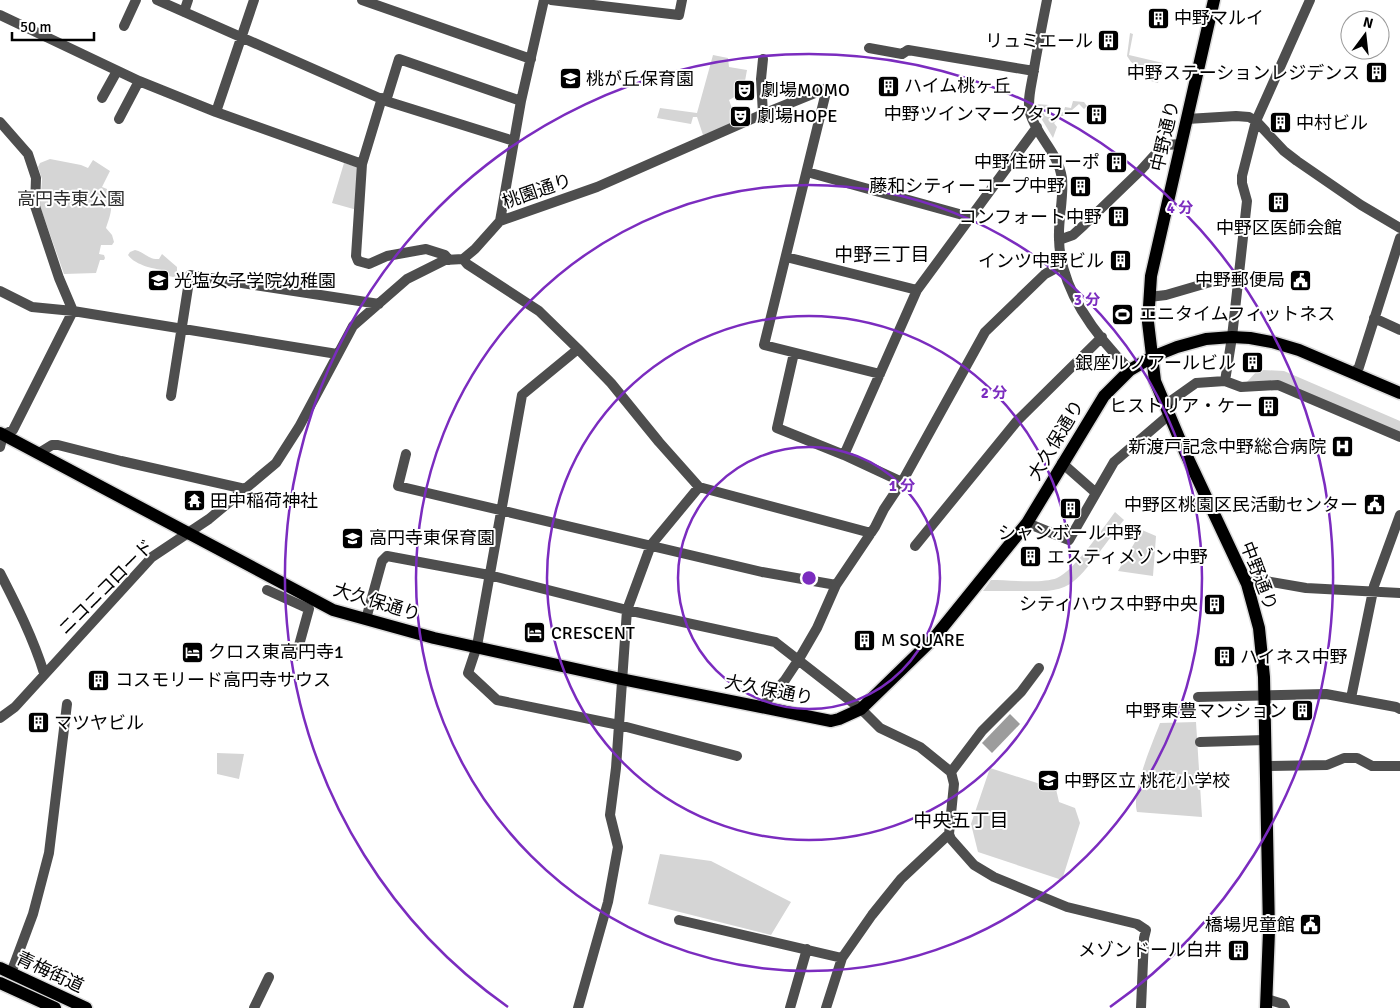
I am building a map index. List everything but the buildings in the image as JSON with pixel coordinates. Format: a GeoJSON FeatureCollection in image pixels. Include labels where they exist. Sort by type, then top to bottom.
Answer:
{"type":"FeatureCollection","features":[{"type":"Feature","properties":{"kind":"main road","name":"中野通り"},"geometry":{"type":"LineString","coordinates":[[1214,0],[1151,276],[1148,297],[1149,333],[1155,381],[1247,584],[1261,637],[1269,931],[1266,1004]]}},
{"type":"Feature","properties":{"kind":"main road","name":"大久保通り"},"geometry":{"type":"LineString","coordinates":[[1,439],[38,453],[333,610],[434,638],[621,679],[831,720],[839,719],[861,709],[934,638],[1027,523],[1099,402],[1130,370],[1152,357],[1192,342],[1206,339],[1232,337],[1263,340],[1284,346],[1354,373],[1400,393]]}},
{"type":"Feature","properties":{"kind":"main road","name":"青梅街道"},"geometry":{"type":"LineString","coordinates":[[6,971],[86,1008]]}},
{"type":"Feature","properties":{"kind":"main road","name":"青梅街道"},"geometry":{"type":"LineString","coordinates":[[0,983],[55,1008]]}},
{"type":"Feature","properties":{"kind":"street"},"geometry":{"type":"LineString","coordinates":[[124,26],[136,0]]}},
{"type":"Feature","properties":{"kind":"street"},"geometry":{"type":"LineString","coordinates":[[157,0],[384,100],[514,141]]}},
{"type":"Feature","properties":{"kind":"street"},"geometry":{"type":"LineString","coordinates":[[184,12],[188,0]]}},
{"type":"Feature","properties":{"kind":"street"},"geometry":{"type":"LineString","coordinates":[[216,112],[254,0]]}},
{"type":"Feature","properties":{"kind":"street"},"geometry":{"type":"LineString","coordinates":[[362,0],[531,59]]}},
{"type":"Feature","properties":{"kind":"street"},"geometry":{"type":"LineString","coordinates":[[500,221],[514,141],[544,0]]}},
{"type":"Feature","properties":{"kind":"street"},"geometry":{"type":"LineString","coordinates":[[551,0],[679,15],[682,0]]}},
{"type":"Feature","properties":{"kind":"street"},"geometry":{"type":"LineString","coordinates":[[1047,0],[1034,71],[1030,112],[1060,168],[1062,186],[1058,240],[1062,265],[1066,280],[1082,312],[1130,370]]}},
{"type":"Feature","properties":{"kind":"street"},"geometry":{"type":"LineString","coordinates":[[1225,381],[1232,337],[1247,201],[1242,176],[1256,121],[1310,0]]}},
{"type":"Feature","properties":{"kind":"street"},"geometry":{"type":"LineString","coordinates":[[0,14],[139,81],[216,112],[362,164]]}},
{"type":"Feature","properties":{"kind":"street"},"geometry":{"type":"LineString","coordinates":[[870,48],[902,54],[908,50],[1034,71]]}},
{"type":"Feature","properties":{"kind":"street"},"geometry":{"type":"LineString","coordinates":[[449,260],[445,255],[426,249],[387,256],[368,264],[358,261],[356,256],[362,164],[399,59],[522,102]]}},
{"type":"Feature","properties":{"kind":"street"},"geometry":{"type":"LineString","coordinates":[[763,60],[761,79],[763,114]]}},
{"type":"Feature","properties":{"kind":"street"},"geometry":{"type":"LineString","coordinates":[[102,98],[117,71]]}},
{"type":"Feature","properties":{"kind":"street"},"geometry":{"type":"LineString","coordinates":[[119,119],[139,81]]}},
{"type":"Feature","properties":{"kind":"street","name":"桃園通り"},"geometry":{"type":"LineString","coordinates":[[463,259],[475,250],[500,221],[597,187],[826,88],[806,172]]}},
{"type":"Feature","properties":{"kind":"street"},"geometry":{"type":"LineString","coordinates":[[1186,119],[1236,116],[1248,117],[1256,121],[1286,152],[1361,205],[1400,228]]}},
{"type":"Feature","properties":{"kind":"street"},"geometry":{"type":"LineString","coordinates":[[0,122],[28,154],[36,178],[36,210],[59,278],[73,311],[13,430],[1,439]]}},
{"type":"Feature","properties":{"kind":"street"},"geometry":{"type":"LineString","coordinates":[[844,454],[917,290],[1037,127]]}},
{"type":"Feature","properties":{"kind":"street"},"geometry":{"type":"LineString","coordinates":[[1058,240],[1073,236],[1163,146],[1181,144]]}},
{"type":"Feature","properties":{"kind":"street"},"geometry":{"type":"LineString","coordinates":[[880,374],[764,346],[806,172],[970,217]]}},
{"type":"Feature","properties":{"kind":"street"},"geometry":{"type":"LineString","coordinates":[[1354,373],[1359,367],[1400,238]]}},
{"type":"Feature","properties":{"kind":"street"},"geometry":{"type":"LineString","coordinates":[[786,256],[917,290]]}},
{"type":"Feature","properties":{"kind":"street"},"geometry":{"type":"LineString","coordinates":[[38,453],[52,445],[58,445],[245,489],[276,463],[299,427],[353,326],[407,279],[444,260],[463,259],[467,264],[539,311],[612,383],[699,487],[871,533]]}},
{"type":"Feature","properties":{"kind":"street"},"geometry":{"type":"LineString","coordinates":[[762,706],[785,680],[799,660],[817,628],[836,585],[902,482],[985,332],[1045,274],[1062,265]]}},
{"type":"Feature","properties":{"kind":"street"},"geometry":{"type":"LineString","coordinates":[[1148,297],[1166,294],[1238,274]]}},
{"type":"Feature","properties":{"kind":"street"},"geometry":{"type":"LineString","coordinates":[[170,396],[190,275],[379,304]]}},
{"type":"Feature","properties":{"kind":"street"},"geometry":{"type":"LineString","coordinates":[[0,291],[32,307],[73,311],[337,354]]}},
{"type":"Feature","properties":{"kind":"street"},"geometry":{"type":"LineString","coordinates":[[1374,318],[1400,330]]}},
{"type":"Feature","properties":{"kind":"street"},"geometry":{"type":"LineString","coordinates":[[915,546],[1017,421],[1102,337]]}},
{"type":"Feature","properties":{"kind":"street"},"geometry":{"type":"LineString","coordinates":[[578,349],[522,395],[477,646],[468,673],[497,700],[619,725],[737,756]]}},
{"type":"Feature","properties":{"kind":"street"},"geometry":{"type":"LineString","coordinates":[[794,353],[777,428],[844,454],[902,482]]}},
{"type":"Feature","properties":{"kind":"street"},"geometry":{"type":"LineString","coordinates":[[1027,523],[1069,540],[1114,462],[1196,383],[1225,381],[1241,387],[1282,386],[1400,437]]}},
{"type":"Feature","properties":{"kind":"street"},"geometry":{"type":"LineString","coordinates":[[406,454],[398,486],[762,572],[836,585]]}},
{"type":"Feature","properties":{"kind":"street"},"geometry":{"type":"LineString","coordinates":[[1062,463],[1096,493]]}},
{"type":"Feature","properties":{"kind":"street"},"geometry":{"type":"LineString","coordinates":[[578,1008],[608,902],[618,847],[610,815],[619,725],[627,610],[652,545],[699,487]]}},
{"type":"Feature","properties":{"kind":"street","name":"ニコニコロード"},"geometry":{"type":"LineString","coordinates":[[0,718],[14,707],[152,557],[189,533],[245,489]]}},
{"type":"Feature","properties":{"kind":"street"},"geometry":{"type":"LineString","coordinates":[[1351,698],[1374,586],[1400,515]]}},
{"type":"Feature","properties":{"kind":"street"},"geometry":{"type":"LineString","coordinates":[[366,619],[382,561],[387,556],[489,575],[627,610],[775,642],[861,709],[880,728],[920,748],[951,772],[954,784],[949,834],[974,865],[994,877],[1067,907],[1137,924],[1146,930],[1141,1008]]}},
{"type":"Feature","properties":{"kind":"street"},"geometry":{"type":"LineString","coordinates":[[0,574],[24,619],[36,647],[44,673]]}},
{"type":"Feature","properties":{"kind":"street"},"geometry":{"type":"LineString","coordinates":[[1247,584],[1260,580],[1306,588],[1400,594]]}},
{"type":"Feature","properties":{"kind":"street"},"geometry":{"type":"LineString","coordinates":[[267,590],[309,609],[296,656]]}},
{"type":"Feature","properties":{"kind":"street"},"geometry":{"type":"LineString","coordinates":[[951,772],[982,732],[1021,692],[1039,668]]}},
{"type":"Feature","properties":{"kind":"street"},"geometry":{"type":"LineString","coordinates":[[1198,697],[1326,694],[1396,706],[1400,709]]}},
{"type":"Feature","properties":{"kind":"street"},"geometry":{"type":"LineString","coordinates":[[6,971],[33,914],[49,853],[67,704]]}},
{"type":"Feature","properties":{"kind":"street"},"geometry":{"type":"LineString","coordinates":[[1200,742],[1265,740]]}},
{"type":"Feature","properties":{"kind":"street"},"geometry":{"type":"LineString","coordinates":[[1266,766],[1328,765],[1344,758],[1357,758],[1372,766],[1400,766]]}},
{"type":"Feature","properties":{"kind":"street"},"geometry":{"type":"LineString","coordinates":[[826,1008],[842,958],[872,915],[901,879],[949,834]]}},
{"type":"Feature","properties":{"kind":"street"},"geometry":{"type":"LineString","coordinates":[[680,920],[842,958]]}},
{"type":"Feature","properties":{"kind":"street"},"geometry":{"type":"LineString","coordinates":[[790,1008],[807,949]]}},
{"type":"Feature","properties":{"kind":"street"},"geometry":{"type":"LineString","coordinates":[[254,1008],[268,977]]}},
{"type":"Feature","properties":{"kind":"street"},"geometry":{"type":"LineString","coordinates":[[1266,1004],[1283,1004],[1285,1008]]}},
{"type":"Feature","properties":{"kind":"green space"},"geometry":{"type":"Polygon","coordinates":[[[1130,33],[1133,34],[1129,55],[1163,63],[1158,83],[1151,81],[1145,71],[1131,62],[1127,56],[1130,33]]]}},
{"type":"Feature","properties":{"kind":"green space"},"geometry":{"type":"Polygon","coordinates":[[[713,55],[728,58],[729,67],[747,70],[745,81],[735,82],[736,96],[729,100],[737,122],[703,135],[697,117],[693,117],[691,124],[657,118],[660,108],[697,113],[713,55]]]}},
{"type":"Feature","properties":{"kind":"green space"},"geometry":{"type":"Polygon","coordinates":[[[1073,101],[1084,102],[1087,106],[1084,109],[1079,104],[1065,116],[1061,116],[1054,123],[1057,127],[1053,138],[1038,113],[1037,104],[1049,105],[1045,107],[1043,112],[1045,116],[1053,117],[1062,113],[1065,107],[1071,108],[1073,101]]]}},
{"type":"Feature","properties":{"kind":"green space","name":"高円寺東公園"},"geometry":{"type":"Polygon","coordinates":[[[50,159],[88,168],[93,160],[110,171],[102,187],[107,189],[111,203],[106,228],[112,235],[114,242],[112,245],[101,245],[99,254],[104,255],[105,258],[100,260],[96,273],[64,274],[40,206],[42,179],[38,167],[40,163],[50,159]]]}},
{"type":"Feature","properties":{"kind":"green space"},"geometry":{"type":"Polygon","coordinates":[[[344,163],[357,167],[357,210],[332,203],[344,163]]]}},
{"type":"Feature","properties":{"kind":"green space"},"geometry":{"type":"Polygon","coordinates":[[[135,250],[155,259],[159,259],[162,254],[177,267],[177,276],[169,276],[168,271],[146,266],[131,259],[128,255],[135,250]]]}},
{"type":"Feature","properties":{"kind":"green space"},"geometry":{"type":"Polygon","coordinates":[[[1262,370],[1284,371],[1400,421],[1400,433],[1282,382],[1246,383],[1257,371],[1261,372],[1262,370]]]}},
{"type":"Feature","properties":{"kind":"green space"},"geometry":{"type":"Polygon","coordinates":[[[1115,512],[1124,520],[1091,563],[1070,584],[1059,589],[1047,591],[983,591],[991,580],[1051,580],[1064,574],[1080,558],[1115,512]]]}},
{"type":"Feature","properties":{"kind":"green space"},"geometry":{"type":"Polygon","coordinates":[[[1142,530],[1156,536],[1153,576],[1118,571],[1142,530]]]}},
{"type":"Feature","properties":{"kind":"green space"},"geometry":{"type":"Polygon","coordinates":[[[1196,722],[1202,817],[1137,812],[1136,803],[1140,781],[1160,723],[1196,722]]]}},
{"type":"Feature","properties":{"kind":"green space"},"geometry":{"type":"Polygon","coordinates":[[[217,753],[244,754],[239,779],[217,774],[217,753]]]}},
{"type":"Feature","properties":{"kind":"green space"},"geometry":{"type":"Polygon","coordinates":[[[990,768],[1056,789],[1059,802],[1075,808],[1080,823],[1062,880],[978,852],[971,824],[990,768]]]}},
{"type":"Feature","properties":{"kind":"green space"},"geometry":{"type":"Polygon","coordinates":[[[660,854],[711,861],[791,902],[771,935],[648,904],[660,854]]]}},
{"type":"Feature","properties":{"kind":"shaded area"},"geometry":{"type":"Polygon","coordinates":[[[1010,714],[1020,724],[992,753],[982,743],[1010,714]]]}},
{"type":"Feature","properties":{"kind":"place","name":"中野マルイ"},"geometry":{"type":"Point","coordinates":[1158,18]}},
{"type":"Feature","properties":{"kind":"place","name":"リュミエール"},"geometry":{"type":"Point","coordinates":[1109,41]}},
{"type":"Feature","properties":{"kind":"place","name":"中野ステーションレジデンス"},"geometry":{"type":"Point","coordinates":[1376,73]}},
{"type":"Feature","properties":{"kind":"place","name":"桃が丘保育園"},"geometry":{"type":"Point","coordinates":[570,79]}},
{"type":"Feature","properties":{"kind":"place","name":"ハイム桃ヶ丘"},"geometry":{"type":"Point","coordinates":[888,86]}},
{"type":"Feature","properties":{"kind":"place","name":"劇場MOMO"},"geometry":{"type":"Point","coordinates":[745,90]}},
{"type":"Feature","properties":{"kind":"place","name":"中野ツインマークタワー"},"geometry":{"type":"Point","coordinates":[1097,114]}},
{"type":"Feature","properties":{"kind":"place","name":"劇場HOPE"},"geometry":{"type":"Point","coordinates":[741,116]}},
{"type":"Feature","properties":{"kind":"place","name":"中村ビル"},"geometry":{"type":"Point","coordinates":[1280,123]}},
{"type":"Feature","properties":{"kind":"place","name":"中野住研コーポ"},"geometry":{"type":"Point","coordinates":[1116,162]}},
{"type":"Feature","properties":{"kind":"place","name":"藤和シティーコープ中野"},"geometry":{"type":"Point","coordinates":[1081,186]}},
{"type":"Feature","properties":{"kind":"place","name":"中野区医師会館"},"geometry":{"type":"Point","coordinates":[1279,203]}},
{"type":"Feature","properties":{"kind":"place","name":"コンフォート中野"},"geometry":{"type":"Point","coordinates":[1118,217]}},
{"type":"Feature","properties":{"kind":"place","name":"インツ中野ビル"},"geometry":{"type":"Point","coordinates":[1120,261]}},
{"type":"Feature","properties":{"kind":"place","name":"中野郵便局"},"geometry":{"type":"Point","coordinates":[1301,280]}},
{"type":"Feature","properties":{"kind":"place","name":"光塩女子学院幼稚園"},"geometry":{"type":"Point","coordinates":[158,281]}},
{"type":"Feature","properties":{"kind":"place","name":"エニタイムフィットネス"},"geometry":{"type":"Point","coordinates":[1123,314]}},
{"type":"Feature","properties":{"kind":"place","name":"銀座ルノアールビル"},"geometry":{"type":"Point","coordinates":[1252,363]}},
{"type":"Feature","properties":{"kind":"place","name":"ヒストリア・ケー"},"geometry":{"type":"Point","coordinates":[1269,406]}},
{"type":"Feature","properties":{"kind":"place","name":"新渡戸記念中野総合病院"},"geometry":{"type":"Point","coordinates":[1342,447]}},
{"type":"Feature","properties":{"kind":"place","name":"田中稲荷神社"},"geometry":{"type":"Point","coordinates":[194,501]}},
{"type":"Feature","properties":{"kind":"place","name":"中野区桃園区民活動センター"},"geometry":{"type":"Point","coordinates":[1374,505]}},
{"type":"Feature","properties":{"kind":"place","name":"シャンボール中野"},"geometry":{"type":"Point","coordinates":[1070,508]}},
{"type":"Feature","properties":{"kind":"place","name":"高円寺東保育園"},"geometry":{"type":"Point","coordinates":[353,538]}},
{"type":"Feature","properties":{"kind":"place","name":"エスティメゾン中野"},"geometry":{"type":"Point","coordinates":[1031,557]}},
{"type":"Feature","properties":{"kind":"place","name":"シティハウス中野中央"},"geometry":{"type":"Point","coordinates":[1214,604]}},
{"type":"Feature","properties":{"kind":"place","name":"CRESCENT"},"geometry":{"type":"Point","coordinates":[535,633]}},
{"type":"Feature","properties":{"kind":"place","name":"M SQUARE"},"geometry":{"type":"Point","coordinates":[865,640]}},
{"type":"Feature","properties":{"kind":"place","name":"クロス東高円寺1"},"geometry":{"type":"Point","coordinates":[192,652]}},
{"type":"Feature","properties":{"kind":"place","name":"ハイネス中野"},"geometry":{"type":"Point","coordinates":[1224,657]}},
{"type":"Feature","properties":{"kind":"place","name":"コスモリード高円寺サウス"},"geometry":{"type":"Point","coordinates":[99,680]}},
{"type":"Feature","properties":{"kind":"place","name":"中野東豊マンション"},"geometry":{"type":"Point","coordinates":[1303,711]}},
{"type":"Feature","properties":{"kind":"place","name":"マツヤビル"},"geometry":{"type":"Point","coordinates":[38,723]}},
{"type":"Feature","properties":{"kind":"place","name":"中野区立 桃花小学校"},"geometry":{"type":"Point","coordinates":[1048,781]}},
{"type":"Feature","properties":{"kind":"place","name":"橋場児童館"},"geometry":{"type":"Point","coordinates":[1311,925]}},
{"type":"Feature","properties":{"kind":"place","name":"メゾンドール白井"},"geometry":{"type":"Point","coordinates":[1238,950]}},
{"type":"Feature","properties":{"kind":"district","name":"中野三丁目"},"geometry":{"type":"Point","coordinates":[882,254]}},
{"type":"Feature","properties":{"kind":"district","name":"中央五丁目"},"geometry":{"type":"Point","coordinates":[961,820]}}]}
